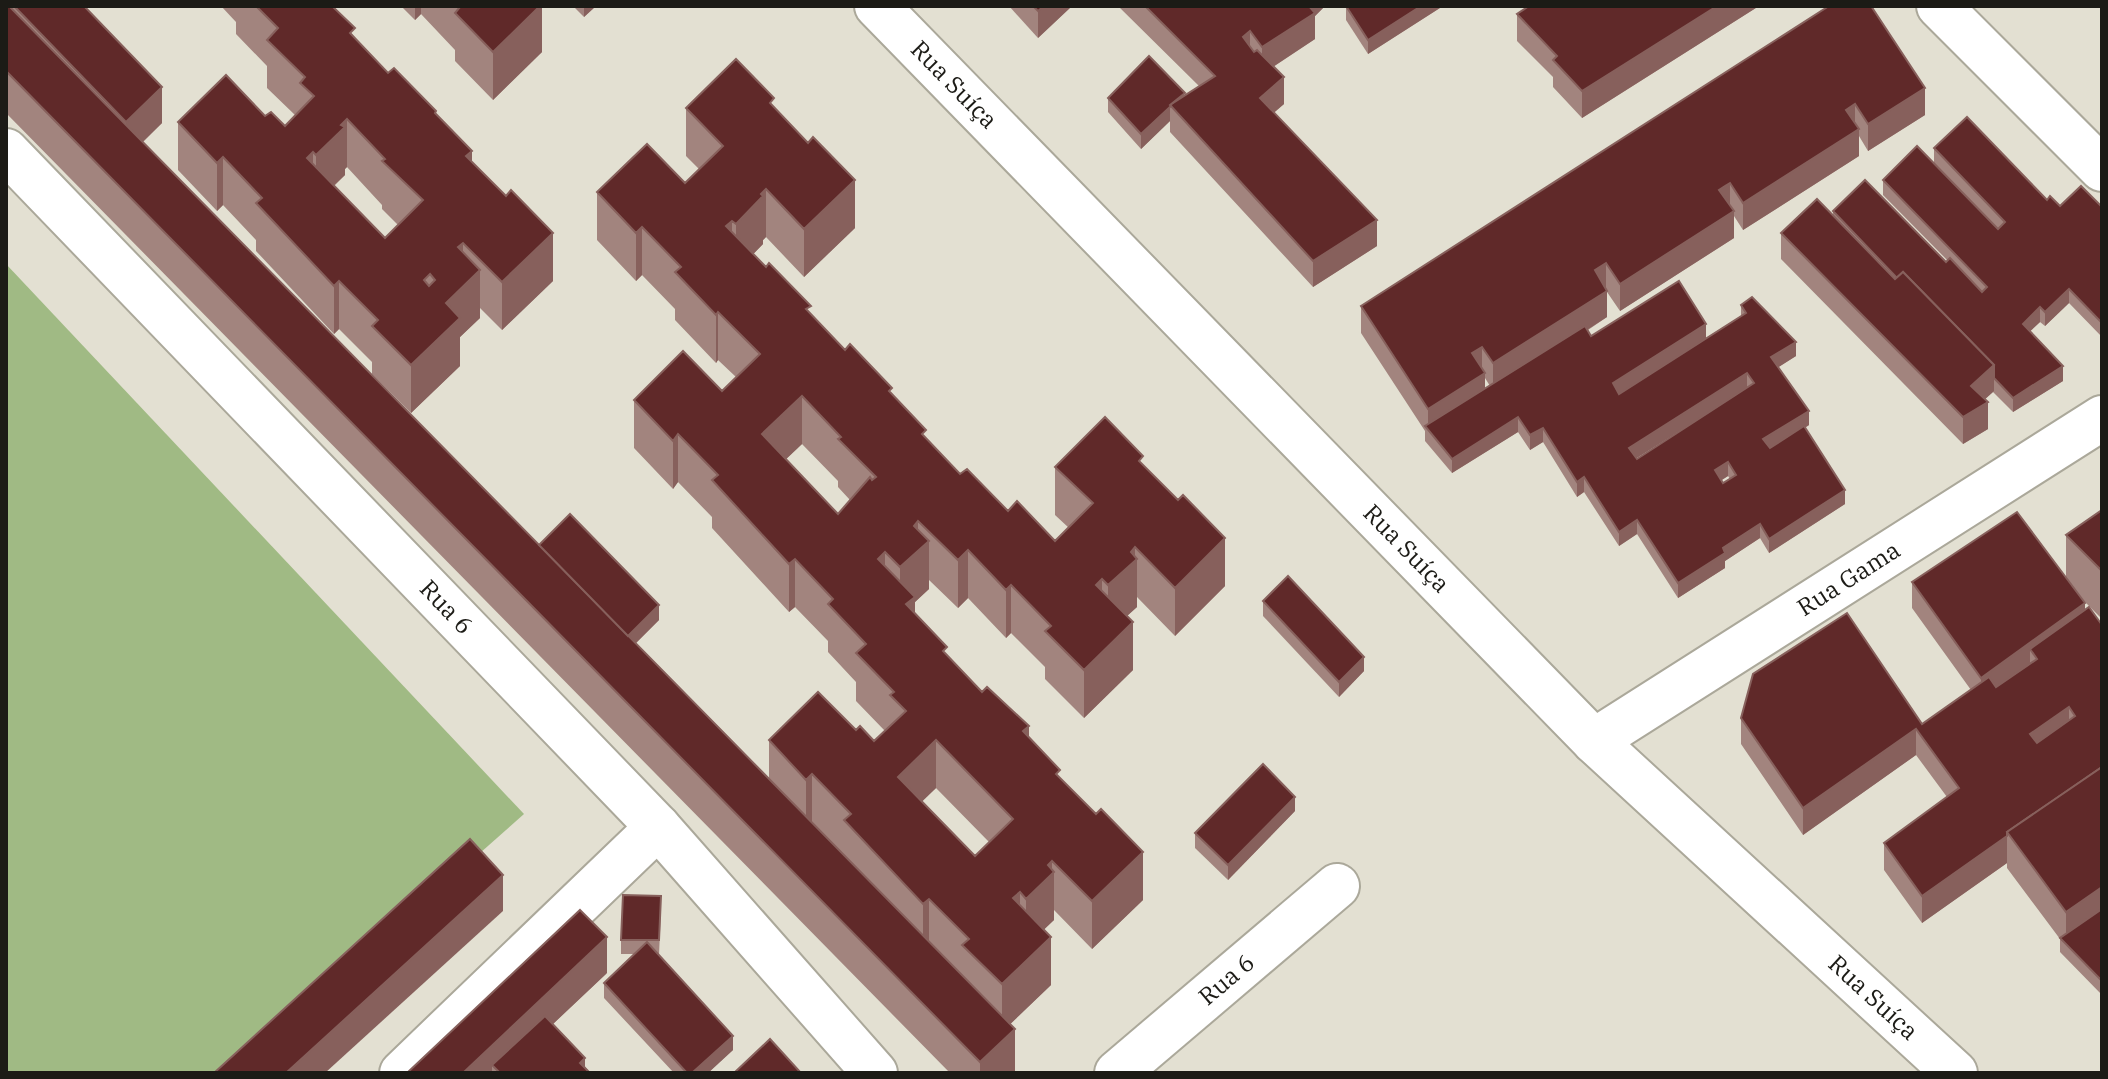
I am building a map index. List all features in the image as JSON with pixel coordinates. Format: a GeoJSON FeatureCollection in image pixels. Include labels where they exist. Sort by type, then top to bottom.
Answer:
{"type":"FeatureCollection","features":[{"type":"Feature","properties":{"kind":"street","name":"Rua Suíça"},"geometry":{"type":"LineString","coordinates":[[877,6],[1594,741],[1955,1073]]}},
{"type":"Feature","properties":{"kind":"street"},"geometry":{"type":"LineString","coordinates":[[1939,6],[2102,169]]}},
{"type":"Feature","properties":{"kind":"street","name":"Rua 6"},"geometry":{"type":"LineString","coordinates":[[6,151],[658,827],[875,1073]]}},
{"type":"Feature","properties":{"kind":"street","name":"Rua Gama"},"geometry":{"type":"LineString","coordinates":[[1594,741],[2102,418]]}},
{"type":"Feature","properties":{"kind":"street"},"geometry":{"type":"LineString","coordinates":[[402,1073],[658,827]]}},
{"type":"Feature","properties":{"kind":"street","name":"Rua 6"},"geometry":{"type":"LineString","coordinates":[[1117,1073],[1337,886]]}},
{"type":"Feature","properties":{"kind":"green space"},"geometry":{"type":"Polygon","coordinates":[[[6,264],[524,814],[231,1073],[6,1073],[6,264]]]}},
{"type":"Feature","properties":{"kind":"building"},"geometry":{"type":"Polygon","coordinates":[[[6,6],[1015,1029],[980,1062],[6,71],[6,6]]]}},
{"type":"Feature","properties":{"kind":"building"},"geometry":{"type":"Polygon","coordinates":[[[14,6],[84,6],[162,87],[126,122],[14,6]]]}},
{"type":"Feature","properties":{"kind":"building"},"geometry":{"type":"Polygon","coordinates":[[[256,6],[332,6],[355,28],[350,33],[388,73],[394,68],[472,151],[466,156],[506,196],[511,190],[553,233],[502,282],[463,243],[458,247],[480,270],[446,303],[460,318],[411,365],[372,326],[378,320],[339,281],[334,286],[256,203],[262,198],[223,157],[217,163],[178,122],[226,75],[265,116],[271,112],[285,126],[314,96],[300,83],[305,77],[267,40],[278,28],[256,6]],[[347,119],[341,125],[345,127],[316,155],[313,152],[307,158],[385,238],[423,200],[382,161],[385,159],[347,119]],[[430,274],[424,280],[429,286],[435,280],[430,274]]]}},
{"type":"Feature","properties":{"kind":"building"},"geometry":{"type":"Polygon","coordinates":[[[459,6],[540,6],[493,52],[455,13],[459,6]]]}},
{"type":"Feature","properties":{"kind":"building"},"geometry":{"type":"Polygon","coordinates":[[[1145,6],[1309,6],[1315,13],[1262,47],[1250,31],[1243,37],[1254,52],[1257,50],[1284,77],[1260,98],[1377,220],[1313,261],[1170,105],[1215,76],[1145,6]]]}},
{"type":"Feature","properties":{"kind":"building"},"geometry":{"type":"Polygon","coordinates":[[[1346,6],[1421,6],[1368,40],[1346,6]]]}},
{"type":"Feature","properties":{"kind":"building"},"geometry":{"type":"Polygon","coordinates":[[[1529,6],[1717,6],[1582,91],[1553,60],[1557,56],[1517,14],[1529,6]]]}},
{"type":"Feature","properties":{"kind":"building"},"geometry":{"type":"Polygon","coordinates":[[[1829,6],[1871,6],[1925,88],[1868,124],[1855,104],[1846,110],[1859,129],[1743,203],[1730,183],[1725,186],[1719,190],[1734,211],[1620,284],[1606,263],[1595,270],[1607,291],[1493,363],[1482,347],[1472,353],[1485,373],[1428,409],[1361,306],[1829,6]]]}},
{"type":"Feature","properties":{"kind":"building"},"geometry":{"type":"Polygon","coordinates":[[[1149,56],[1185,93],[1141,134],[1108,98],[1149,56]]]}},
{"type":"Feature","properties":{"kind":"building"},"geometry":{"type":"Polygon","coordinates":[[[736,59],[774,98],[770,103],[808,143],[813,137],[855,180],[804,229],[766,189],[736,224],[732,221],[726,226],[766,267],[769,263],[811,306],[806,309],[845,350],[850,344],[892,388],[889,391],[926,430],[922,434],[960,474],[967,469],[1008,511],[1017,501],[1055,541],[1093,503],[1055,467],[1105,417],[1143,456],[1139,461],[1178,500],[1183,495],[1225,538],[1175,588],[1135,547],[1131,552],[1137,559],[1108,585],[1102,579],[1096,585],[1133,622],[1084,670],[1045,631],[1051,626],[1011,585],[1006,590],[968,550],[958,560],[918,521],[914,526],[929,541],[900,567],[885,552],[878,559],[915,597],[906,604],[947,647],[943,651],[982,692],[987,687],[1029,726],[1023,731],[1060,770],[1056,774],[1096,814],[1101,809],[1143,852],[1092,901],[1052,861],[1048,865],[1054,872],[1026,899],[1020,892],[1013,898],[1051,937],[1002,984],[962,945],[969,939],[929,899],[923,904],[844,820],[851,814],[812,774],[806,780],[769,740],[818,692],[856,730],[860,726],[874,741],[906,711],[890,695],[894,692],[856,653],[866,644],[828,604],[833,599],[795,559],[789,564],[712,480],[718,475],[678,434],[673,441],[634,400],[683,351],[722,391],[760,354],[718,312],[716,315],[675,272],[681,267],[642,227],[636,233],[597,192],[647,144],[685,183],[723,146],[686,108],[736,59]],[[802,396],[762,434],[838,514],[870,477],[872,480],[876,477],[838,439],[841,437],[802,396]],[[936,740],[898,777],[975,856],[1013,819],[936,740]]]}},
{"type":"Feature","properties":{"kind":"building"},"geometry":{"type":"Polygon","coordinates":[[[1967,117],[2047,200],[2050,196],[2060,206],[2081,186],[2102,207],[2102,323],[2069,289],[2045,312],[2040,307],[2023,324],[2063,366],[2013,398],[1994,378],[1994,365],[1903,272],[1897,278],[1833,211],[1865,180],[1946,262],[1950,258],[1982,292],[1987,287],[1883,180],[1917,146],[1998,229],[2005,222],[1934,148],[1967,117]]]}},
{"type":"Feature","properties":{"kind":"building"},"geometry":{"type":"Polygon","coordinates":[[[1817,199],[1895,279],[1903,272],[1994,365],[1971,386],[1988,402],[1963,417],[1781,233],[1817,199]]]}},
{"type":"Feature","properties":{"kind":"building"},"geometry":{"type":"Polygon","coordinates":[[[1679,281],[1706,324],[1613,383],[1619,394],[1746,313],[1741,305],[1752,297],[1796,342],[1771,357],[1809,411],[1763,439],[1770,448],[1804,426],[1845,490],[1769,539],[1760,524],[1723,548],[1725,553],[1678,583],[1637,520],[1619,532],[1584,477],[1577,482],[1543,428],[1530,435],[1518,417],[1452,459],[1425,426],[1585,326],[1591,336],[1679,281]],[[1747,373],[1629,448],[1637,459],[1754,383],[1747,373]],[[1728,462],[1715,470],[1723,483],[1736,475],[1728,462]]]}},
{"type":"Feature","properties":{"kind":"building"},"geometry":{"type":"Polygon","coordinates":[[[2102,510],[2102,571],[2066,535],[2102,510]]]}},
{"type":"Feature","properties":{"kind":"building"},"geometry":{"type":"Polygon","coordinates":[[[2017,512],[2085,603],[1981,678],[1912,582],[2017,512]]]}},
{"type":"Feature","properties":{"kind":"building"},"geometry":{"type":"Polygon","coordinates":[[[570,514],[659,605],[628,636],[539,545],[570,514]]]}},
{"type":"Feature","properties":{"kind":"building"},"geometry":{"type":"Polygon","coordinates":[[[1288,576],[1364,657],[1339,682],[1263,601],[1288,576]]]}},
{"type":"Feature","properties":{"kind":"building"},"geometry":{"type":"Polygon","coordinates":[[[2089,607],[2102,625],[2102,767],[2007,832],[2007,836],[1922,896],[1884,843],[1959,788],[1916,729],[1803,808],[1741,718],[1753,674],[1847,613],[1922,724],[1989,677],[1996,687],[2037,659],[2030,649],[2089,607]],[[2069,707],[2030,734],[2037,743],[2075,716],[2069,707]]]}},
{"type":"Feature","properties":{"kind":"building"},"geometry":{"type":"Polygon","coordinates":[[[1263,764],[1295,797],[1228,865],[1195,833],[1263,764]]]}},
{"type":"Feature","properties":{"kind":"building"},"geometry":{"type":"Polygon","coordinates":[[[2102,767],[2102,887],[2066,912],[2007,832],[2102,767]]]}},
{"type":"Feature","properties":{"kind":"building"},"geometry":{"type":"Polygon","coordinates":[[[470,839],[503,875],[286,1073],[214,1073],[470,839]]]}},
{"type":"Feature","properties":{"kind":"building"},"geometry":{"type":"Polygon","coordinates":[[[623,895],[661,896],[659,940],[621,940],[623,895]]]}},
{"type":"Feature","properties":{"kind":"building"},"geometry":{"type":"Polygon","coordinates":[[[2102,909],[2102,981],[2060,938],[2102,909]]]}},
{"type":"Feature","properties":{"kind":"building"},"geometry":{"type":"Polygon","coordinates":[[[580,910],[607,937],[463,1073],[407,1073],[580,910]]]}},
{"type":"Feature","properties":{"kind":"building"},"geometry":{"type":"Polygon","coordinates":[[[647,942],[733,1036],[692,1073],[687,1073],[604,983],[647,942]]]}},
{"type":"Feature","properties":{"kind":"building"},"geometry":{"type":"Polygon","coordinates":[[[545,1016],[585,1058],[580,1063],[590,1073],[500,1073],[492,1065],[545,1016]]]}},
{"type":"Feature","properties":{"kind":"building"},"geometry":{"type":"Polygon","coordinates":[[[770,1039],[801,1073],[734,1073],[770,1039]]]}}]}
